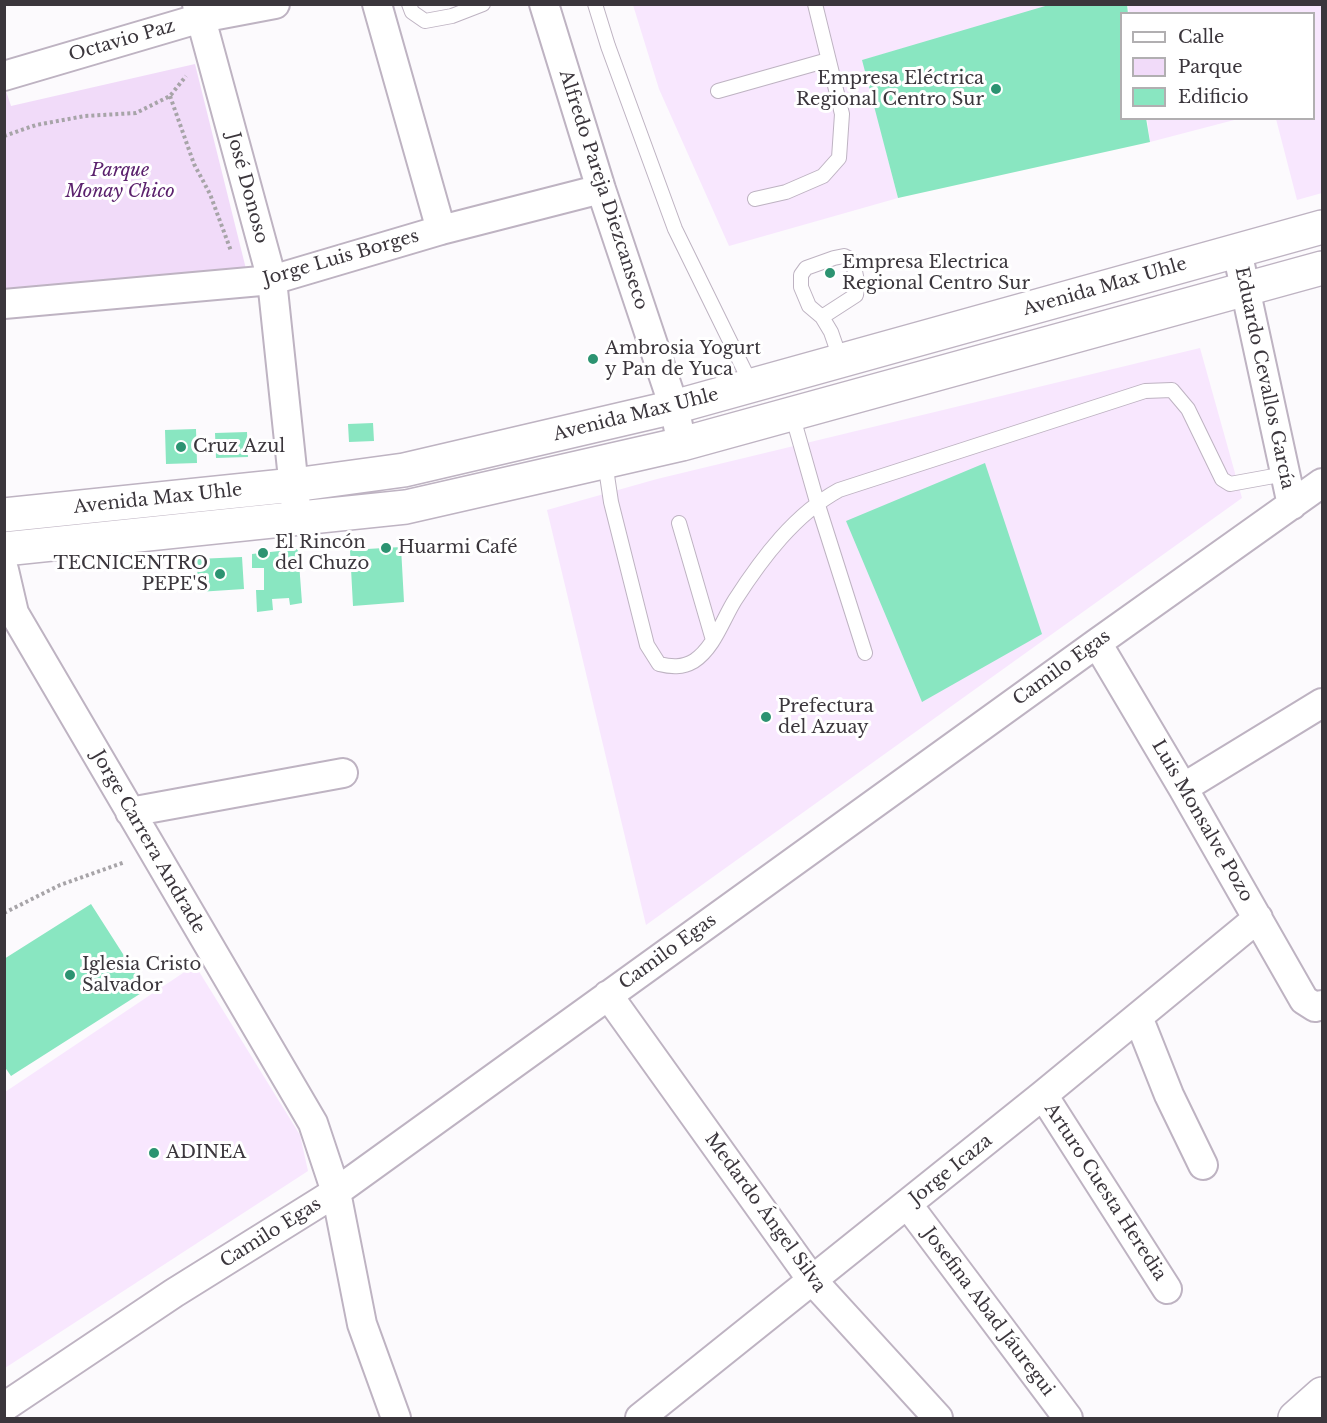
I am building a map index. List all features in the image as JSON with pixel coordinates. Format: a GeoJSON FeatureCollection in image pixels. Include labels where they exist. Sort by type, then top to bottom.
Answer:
{"type":"FeatureCollection","features":[{"type":"Feature","properties":{"kind":"main road","name":"Avenida Max Uhle"},"geometry":{"type":"LineString","coordinates":[[4,514],[294,485],[404,470],[674,407],[1323,227]]}},
{"type":"Feature","properties":{"kind":"main road","name":"Avenida Max Uhle"},"geometry":{"type":"LineString","coordinates":[[4,549],[406,507],[682,444],[1323,268]]}},
{"type":"Feature","properties":{"kind":"main road"},"geometry":{"type":"LineString","coordinates":[[1295,1419],[1323,1394]]}},
{"type":"Feature","properties":{"kind":"street","name":"Octavio Paz"},"geometry":{"type":"LineString","coordinates":[[4,76],[199,11],[275,4]]}},
{"type":"Feature","properties":{"kind":"street"},"geometry":{"type":"LineString","coordinates":[[377,4],[441,230]]}},
{"type":"Feature","properties":{"kind":"street","name":"Alfredo Pareja Diezcanseco"},"geometry":{"type":"LineString","coordinates":[[544,4],[601,189],[674,407],[682,444]]}},
{"type":"Feature","properties":{"kind":"street","name":"José Donoso"},"geometry":{"type":"LineString","coordinates":[[199,11],[272,280],[298,518]]}},
{"type":"Feature","properties":{"kind":"street","name":"Jorge Luis Borges"},"geometry":{"type":"LineString","coordinates":[[4,304],[272,280],[441,230],[601,189]]}},
{"type":"Feature","properties":{"kind":"street","name":"Eduardo Cevallos García"},"geometry":{"type":"LineString","coordinates":[[1237,251],[1292,505]]}},
{"type":"Feature","properties":{"kind":"street","name":"Camilo Egas"},"geometry":{"type":"LineString","coordinates":[[4,1407],[174,1293],[336,1192],[1097,643],[1323,483]]}},
{"type":"Feature","properties":{"kind":"street","name":"Jorge Carrera Andrade"},"geometry":{"type":"LineString","coordinates":[[4,570],[14,613],[313,1123],[336,1192],[362,1324],[396,1419]]}},
{"type":"Feature","properties":{"kind":"street","name":"Luis Monsalve Pozo"},"geometry":{"type":"LineString","coordinates":[[1097,643],[1258,918],[1313,1003]]}},
{"type":"Feature","properties":{"kind":"street"},"geometry":{"type":"LineString","coordinates":[[1183,788],[1323,703]]}},
{"type":"Feature","properties":{"kind":"street"},"geometry":{"type":"LineString","coordinates":[[130,812],[343,773]]}},
{"type":"Feature","properties":{"kind":"street","name":"Jorge Icaza"},"geometry":{"type":"LineString","coordinates":[[640,1419],[1044,1095],[1258,918]]}},
{"type":"Feature","properties":{"kind":"street","name":"Medardo Ángel Silva"},"geometry":{"type":"LineString","coordinates":[[608,995],[812,1280],[938,1419]]}},
{"type":"Feature","properties":{"kind":"street"},"geometry":{"type":"LineString","coordinates":[[1138,1017],[1169,1095],[1203,1165]]}},
{"type":"Feature","properties":{"kind":"street","name":"Arturo Cuesta Heredia"},"geometry":{"type":"LineString","coordinates":[[1044,1095],[1167,1289]]}},
{"type":"Feature","properties":{"kind":"street","name":"Josefina Abad Jáuregui"},"geometry":{"type":"LineString","coordinates":[[908,1205],[1068,1419]]}},
{"type":"Feature","properties":{"kind":"lane"},"geometry":{"type":"LineString","coordinates":[[410,4],[412,12],[425,21],[452,16],[483,4]]}},
{"type":"Feature","properties":{"kind":"lane"},"geometry":{"type":"LineString","coordinates":[[595,4],[608,46],[675,229],[752,386]]}},
{"type":"Feature","properties":{"kind":"lane"},"geometry":{"type":"LineString","coordinates":[[754,199],[786,192],[823,176],[839,158],[842,114],[815,5]]}},
{"type":"Feature","properties":{"kind":"lane"},"geometry":{"type":"LineString","coordinates":[[718,91],[828,60]]}},
{"type":"Feature","properties":{"kind":"lane"},"geometry":{"type":"LineString","coordinates":[[822,317],[856,295],[858,287],[855,271],[850,259],[844,256],[806,268],[801,275],[801,287],[809,306],[822,317],[831,332],[841,361]]}},
{"type":"Feature","properties":{"kind":"lane"},"geometry":{"type":"LineString","coordinates":[[605,462],[611,502],[647,645],[659,664],[674,668],[695,661],[713,640],[735,600],[772,548],[817,502],[839,489],[1145,391],[1172,390],[1188,408],[1222,479],[1230,484],[1285,474]]}},
{"type":"Feature","properties":{"kind":"lane"},"geometry":{"type":"LineString","coordinates":[[792,414],[817,502],[865,652]]}},
{"type":"Feature","properties":{"kind":"lane"},"geometry":{"type":"LineString","coordinates":[[679,523],[713,640]]}},
{"type":"Feature","properties":{"kind":"path"},"geometry":{"type":"LineString","coordinates":[[4,136],[36,125],[75,118],[136,113],[170,96],[189,72]]}},
{"type":"Feature","properties":{"kind":"path"},"geometry":{"type":"LineString","coordinates":[[170,96],[194,164],[210,194],[231,252]]}},
{"type":"Feature","properties":{"kind":"path"},"geometry":{"type":"LineString","coordinates":[[4,913],[60,885],[154,852]]}},
{"type":"Feature","properties":{"kind":"shaded area","name":"Empresa Eléctrica Regional Centro Sur"},"geometry":{"type":"Polygon","coordinates":[[[633,5],[1052,5],[863,60],[898,198],[729,246],[659,89],[633,5]]]}},
{"type":"Feature","properties":{"kind":"shaded area"},"geometry":{"type":"Polygon","coordinates":[[[1128,5],[1322,5],[1322,193],[1297,200],[1276,120],[1315,120],[1315,12],[1129,12],[1128,5]]]}},
{"type":"Feature","properties":{"kind":"shaded area"},"geometry":{"type":"Polygon","coordinates":[[[1147,120],[1234,120],[1150,142],[1147,120]]]}},
{"type":"Feature","properties":{"kind":"shaded area","name":"Prefectura del Azuay"},"geometry":{"type":"Polygon","coordinates":[[[1200,348],[1242,498],[646,925],[547,510],[657,479],[1200,348]]]}},
{"type":"Feature","properties":{"kind":"shaded area","name":"ADINEA"},"geometry":{"type":"Polygon","coordinates":[[[195,965],[300,1135],[308,1171],[5,1368],[5,1092],[195,965]]]}},
{"type":"Feature","properties":{"kind":"green space","name":"Parque Monay Chico"},"geometry":{"type":"Polygon","coordinates":[[[195,64],[246,269],[5,290],[4,85],[11,106],[195,64]]]}},
{"type":"Feature","properties":{"kind":"building","name":"Empresa Eléctrica Regional Centro Sur"},"geometry":{"type":"Polygon","coordinates":[[[1052,4],[1127,4],[1128,12],[1120,12],[1120,120],[1146,120],[1150,142],[898,198],[862,60],[1052,4]]]}},
{"type":"Feature","properties":{"kind":"building"},"geometry":{"type":"Polygon","coordinates":[[[373,423],[374,441],[349,442],[348,424],[373,423]]]}},
{"type":"Feature","properties":{"kind":"building","name":"Cruz Azul"},"geometry":{"type":"Polygon","coordinates":[[[196,429],[197,463],[166,464],[165,430],[196,429]]]}},
{"type":"Feature","properties":{"kind":"building"},"geometry":{"type":"Polygon","coordinates":[[[247,432],[248,457],[216,458],[215,433],[247,432]]]}},
{"type":"Feature","properties":{"kind":"building"},"geometry":{"type":"Polygon","coordinates":[[[985,463],[1042,634],[922,702],[846,521],[985,463]]]}},
{"type":"Feature","properties":{"kind":"building"},"geometry":{"type":"Polygon","coordinates":[[[401,547],[404,602],[353,606],[350,550],[401,547]]]}},
{"type":"Feature","properties":{"kind":"building"},"geometry":{"type":"Polygon","coordinates":[[[298,549],[302,603],[290,605],[289,598],[272,599],[273,610],[257,612],[256,590],[264,590],[264,568],[252,568],[252,554],[298,549]]]}},
{"type":"Feature","properties":{"kind":"building","name":"TECNICENTRO PEPE'S"},"geometry":{"type":"Polygon","coordinates":[[[242,557],[244,589],[198,592],[197,559],[242,557]]]}},
{"type":"Feature","properties":{"kind":"building","name":"Iglesia Cristo Salvador"},"geometry":{"type":"Polygon","coordinates":[[[91,904],[146,990],[11,1076],[4,1066],[4,959],[91,904]]]}},
{"type":"Feature","properties":{"kind":"place","name":"Empresa Eléctrica Regional Centro Sur"},"geometry":{"type":"Point","coordinates":[996,89]}},
{"type":"Feature","properties":{"kind":"place","name":"Empresa Electrica Regional Centro Sur"},"geometry":{"type":"Point","coordinates":[830,273]}},
{"type":"Feature","properties":{"kind":"place","name":"Ambrosia Yogurt y Pan de Yuca"},"geometry":{"type":"Point","coordinates":[593,359]}},
{"type":"Feature","properties":{"kind":"place","name":"Cruz Azul"},"geometry":{"type":"Point","coordinates":[181,447]}},
{"type":"Feature","properties":{"kind":"place","name":"Huarmi Café"},"geometry":{"type":"Point","coordinates":[386,548]}},
{"type":"Feature","properties":{"kind":"place","name":"El Rincón del Chuzo"},"geometry":{"type":"Point","coordinates":[263,553]}},
{"type":"Feature","properties":{"kind":"place","name":"TECNICENTRO PEPE'S"},"geometry":{"type":"Point","coordinates":[220,574]}},
{"type":"Feature","properties":{"kind":"place","name":"Prefectura del Azuay"},"geometry":{"type":"Point","coordinates":[766,717]}},
{"type":"Feature","properties":{"kind":"place","name":"Iglesia Cristo Salvador"},"geometry":{"type":"Point","coordinates":[70,975]}},
{"type":"Feature","properties":{"kind":"place","name":"ADINEA"},"geometry":{"type":"Point","coordinates":[154,1153]}}]}
